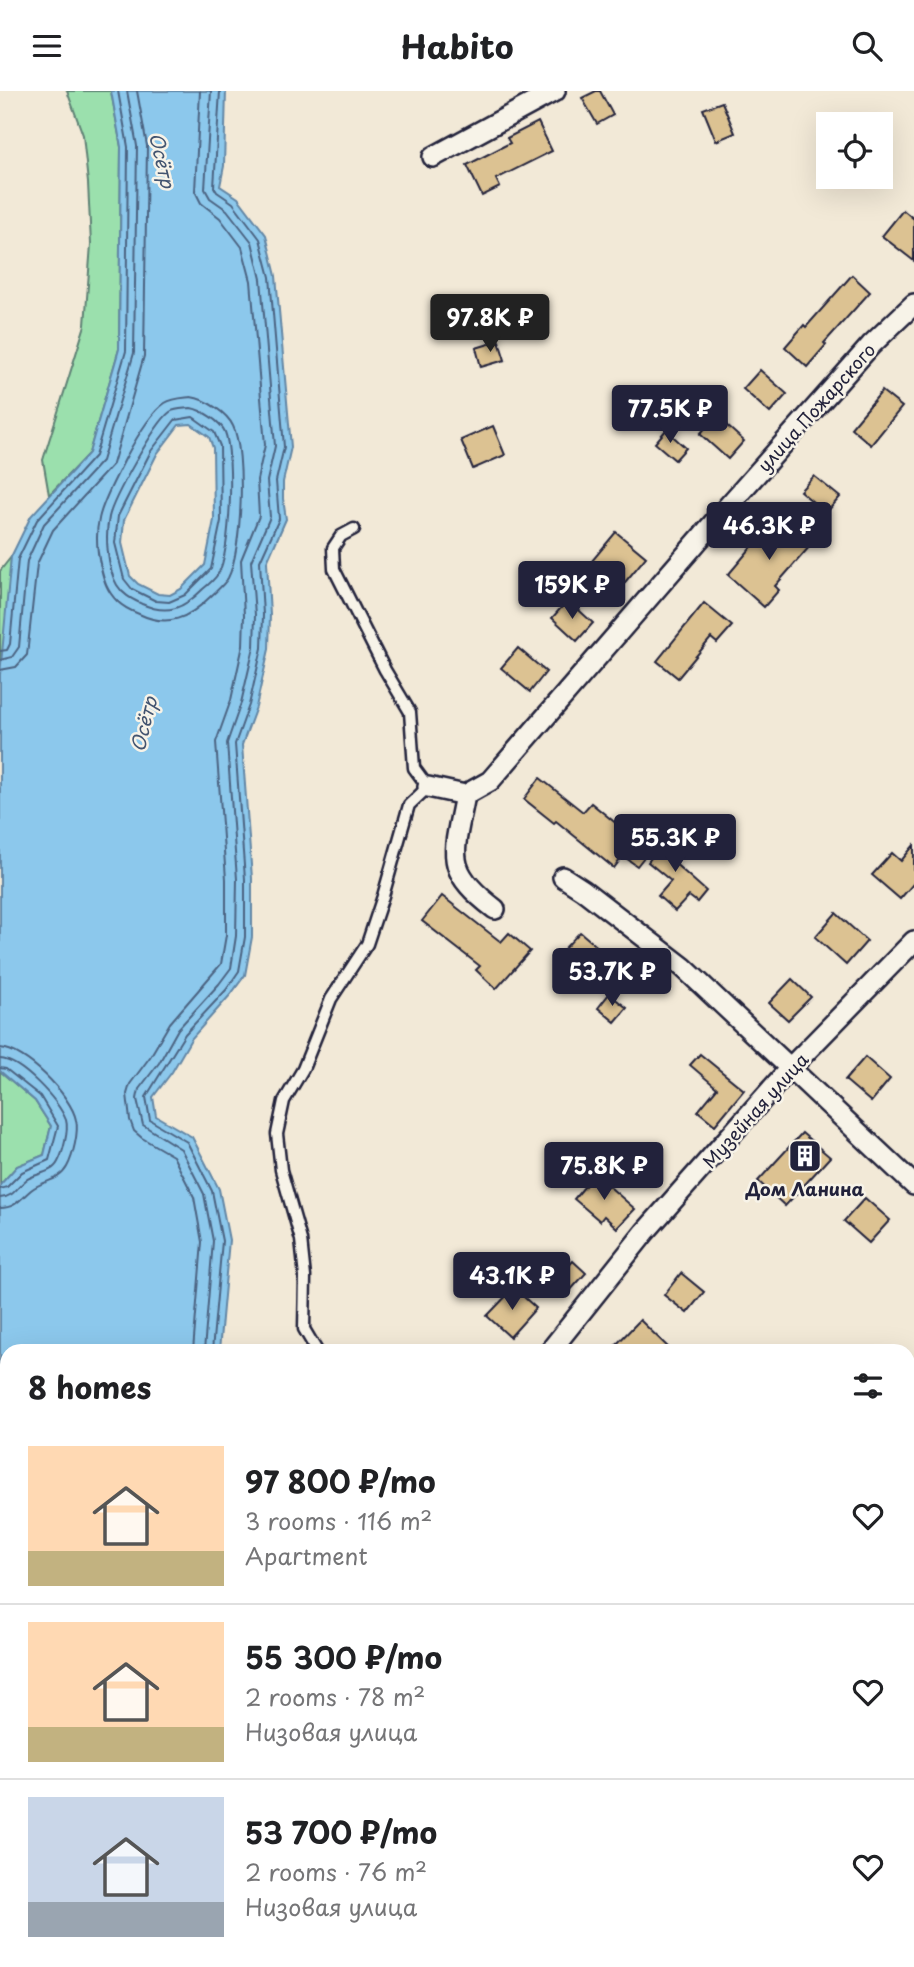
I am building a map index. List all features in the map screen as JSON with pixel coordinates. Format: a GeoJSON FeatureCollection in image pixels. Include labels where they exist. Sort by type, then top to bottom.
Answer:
{"type":"FeatureCollection","features":[{"type":"Feature","properties":{"kind":"street"},"geometry":{"type":"LineString","coordinates":[[433,157],[555,91]]}},
{"type":"Feature","properties":{"kind":"street","name":"улица Пожарского"},"geometry":{"type":"LineString","coordinates":[[465,795],[490,781],[871,345],[914,304]]}},
{"type":"Feature","properties":{"kind":"street"},"geometry":{"type":"LineString","coordinates":[[428,787],[465,795],[455,851],[460,876],[476,895],[495,909]]}},
{"type":"Feature","properties":{"kind":"street"},"geometry":{"type":"LineString","coordinates":[[563,877],[683,967],[914,1185]]}},
{"type":"Feature","properties":{"kind":"street","name":"Музейная улица"},"geometry":{"type":"LineString","coordinates":[[556,1344],[645,1232],[791,1067],[914,941]]}},
{"type":"Feature","properties":{"kind":"lane"},"geometry":{"type":"LineString","coordinates":[[313,1344],[304,1329],[305,1277],[301,1240],[281,1170],[277,1134],[284,1101],[303,1069],[331,999],[367,944],[409,805],[428,787],[414,768],[410,712],[385,670],[334,569],[333,548],[341,536],[354,529]]}},
{"type":"Feature","properties":{"kind":"green space"},"geometry":{"type":"Polygon","coordinates":[[[67,91],[111,91],[121,147],[119,349],[89,453],[49,495],[43,460],[85,325],[91,244],[83,135],[67,91]]]}},
{"type":"Feature","properties":{"kind":"green space"},"geometry":{"type":"Polygon","coordinates":[[[11,557],[0,760],[0,571],[11,557]]]}},
{"type":"Feature","properties":{"kind":"green space"},"geometry":{"type":"Polygon","coordinates":[[[0,1071],[35,1101],[51,1126],[44,1155],[17,1166],[0,1185],[0,1071]]]}},
{"type":"Feature","properties":{"kind":"water","name":"Осётр"},"geometry":{"type":"Polygon","coordinates":[[[111,91],[226,91],[224,166],[220,186],[238,198],[266,235],[276,276],[291,447],[283,482],[286,519],[267,562],[269,649],[256,707],[242,745],[252,878],[252,937],[245,975],[191,1039],[172,1072],[153,1097],[156,1116],[192,1137],[219,1189],[229,1240],[220,1344],[0,1344],[0,1185],[17,1166],[44,1155],[51,1126],[35,1101],[0,1071],[0,675],[11,557],[31,516],[89,453],[119,349],[121,147],[111,91]],[[191,424],[179,425],[157,454],[124,520],[122,543],[130,576],[138,584],[158,594],[170,595],[181,589],[205,565],[214,520],[213,448],[209,437],[191,424]]]}},
{"type":"Feature","properties":{"kind":"building"},"geometry":{"type":"Polygon","coordinates":[[[600,91],[613,115],[597,124],[582,98],[600,91]]]}},
{"type":"Feature","properties":{"kind":"building"},"geometry":{"type":"Polygon","coordinates":[[[722,102],[735,133],[716,141],[703,109],[722,102]]]}},
{"type":"Feature","properties":{"kind":"building"},"geometry":{"type":"Polygon","coordinates":[[[538,122],[552,151],[496,179],[500,187],[482,196],[467,165],[510,143],[507,138],[538,122]]]}},
{"type":"Feature","properties":{"kind":"building"},"geometry":{"type":"Polygon","coordinates":[[[903,210],[914,219],[914,261],[882,236],[903,210]]]}},
{"type":"Feature","properties":{"kind":"building"},"geometry":{"type":"Polygon","coordinates":[[[852,275],[870,292],[824,343],[826,345],[807,367],[785,347],[852,275]]]}},
{"type":"Feature","properties":{"kind":"building"},"geometry":{"type":"Polygon","coordinates":[[[499,341],[505,360],[481,367],[476,348],[499,341]]]}},
{"type":"Feature","properties":{"kind":"building"},"geometry":{"type":"Polygon","coordinates":[[[760,370],[787,394],[770,413],[743,389],[760,370]]]}},
{"type":"Feature","properties":{"kind":"building"},"geometry":{"type":"Polygon","coordinates":[[[882,391],[902,407],[871,445],[851,428],[882,391]]]}},
{"type":"Feature","properties":{"kind":"building"},"geometry":{"type":"Polygon","coordinates":[[[716,416],[744,441],[728,459],[700,434],[716,416]]]}},
{"type":"Feature","properties":{"kind":"building"},"geometry":{"type":"Polygon","coordinates":[[[493,426],[505,455],[473,469],[461,440],[493,426]]]}},
{"type":"Feature","properties":{"kind":"building"},"geometry":{"type":"Polygon","coordinates":[[[666,430],[686,448],[675,460],[655,443],[666,430]]]}},
{"type":"Feature","properties":{"kind":"building"},"geometry":{"type":"Polygon","coordinates":[[[814,476],[840,497],[826,513],[800,491],[814,476]]]}},
{"type":"Feature","properties":{"kind":"building"},"geometry":{"type":"Polygon","coordinates":[[[777,517],[810,546],[775,586],[779,590],[764,607],[728,575],[777,517]]]}},
{"type":"Feature","properties":{"kind":"building"},"geometry":{"type":"Polygon","coordinates":[[[616,532],[646,557],[621,587],[591,562],[616,532]]]}},
{"type":"Feature","properties":{"kind":"building"},"geometry":{"type":"Polygon","coordinates":[[[568,600],[593,623],[577,641],[552,618],[568,600]]]}},
{"type":"Feature","properties":{"kind":"building"},"geometry":{"type":"Polygon","coordinates":[[[704,603],[732,626],[717,643],[711,638],[678,678],[657,661],[704,603]]]}},
{"type":"Feature","properties":{"kind":"building"},"geometry":{"type":"Polygon","coordinates":[[[518,648],[546,672],[530,692],[501,668],[518,648]]]}},
{"type":"Feature","properties":{"kind":"building"},"geometry":{"type":"Polygon","coordinates":[[[540,778],[583,812],[591,803],[623,829],[624,827],[652,847],[637,866],[623,856],[614,868],[524,799],[540,778]]]}},
{"type":"Feature","properties":{"kind":"building"},"geometry":{"type":"Polygon","coordinates":[[[672,830],[686,840],[671,860],[706,891],[697,902],[689,896],[675,911],[658,896],[671,881],[648,862],[672,830]]]}},
{"type":"Feature","properties":{"kind":"building"},"geometry":{"type":"Polygon","coordinates":[[[914,845],[914,883],[900,899],[872,875],[892,853],[901,861],[914,845]]]}},
{"type":"Feature","properties":{"kind":"building"},"geometry":{"type":"Polygon","coordinates":[[[442,896],[501,942],[509,933],[530,951],[496,989],[476,970],[480,966],[422,921],[442,896]]]}},
{"type":"Feature","properties":{"kind":"building"},"geometry":{"type":"Polygon","coordinates":[[[836,913],[867,941],[846,965],[815,937],[836,913]]]}},
{"type":"Feature","properties":{"kind":"building"},"geometry":{"type":"Polygon","coordinates":[[[580,932],[606,954],[590,972],[562,951],[580,932]]]}},
{"type":"Feature","properties":{"kind":"building"},"geometry":{"type":"Polygon","coordinates":[[[792,979],[811,997],[788,1020],[769,1003],[792,979]]]}},
{"type":"Feature","properties":{"kind":"building"},"geometry":{"type":"Polygon","coordinates":[[[609,994],[627,1008],[615,1022],[598,1008],[609,994]]]}},
{"type":"Feature","properties":{"kind":"building"},"geometry":{"type":"Polygon","coordinates":[[[700,1054],[744,1090],[715,1125],[698,1111],[717,1088],[690,1065],[700,1054]]]}},
{"type":"Feature","properties":{"kind":"building"},"geometry":{"type":"Polygon","coordinates":[[[865,1057],[890,1079],[871,1102],[845,1080],[865,1057]]]}},
{"type":"Feature","properties":{"kind":"building"},"geometry":{"type":"Polygon","coordinates":[[[802,1133],[830,1157],[785,1206],[758,1181],[802,1133]]]}},
{"type":"Feature","properties":{"kind":"building"},"geometry":{"type":"Polygon","coordinates":[[[595,1174],[635,1209],[617,1228],[604,1216],[600,1221],[574,1199],[595,1174]]]}},
{"type":"Feature","properties":{"kind":"building"},"geometry":{"type":"Polygon","coordinates":[[[865,1198],[890,1220],[869,1243],[844,1221],[865,1198]]]}},
{"type":"Feature","properties":{"kind":"building"},"geometry":{"type":"Polygon","coordinates":[[[573,1261],[586,1273],[568,1293],[555,1281],[573,1261]]]}},
{"type":"Feature","properties":{"kind":"building"},"geometry":{"type":"Polygon","coordinates":[[[681,1273],[704,1292],[687,1313],[664,1295],[681,1273]]]}},
{"type":"Feature","properties":{"kind":"building"},"geometry":{"type":"Polygon","coordinates":[[[514,1288],[536,1308],[510,1337],[487,1316],[514,1288]]]}},
{"type":"Feature","properties":{"kind":"building"},"geometry":{"type":"Polygon","coordinates":[[[640,1320],[665,1344],[617,1344],[640,1320]]]}},
{"type":"Feature","properties":{"kind":"place","name":"Дом Ланина"},"geometry":{"type":"Point","coordinates":[805,1156]}}]}
